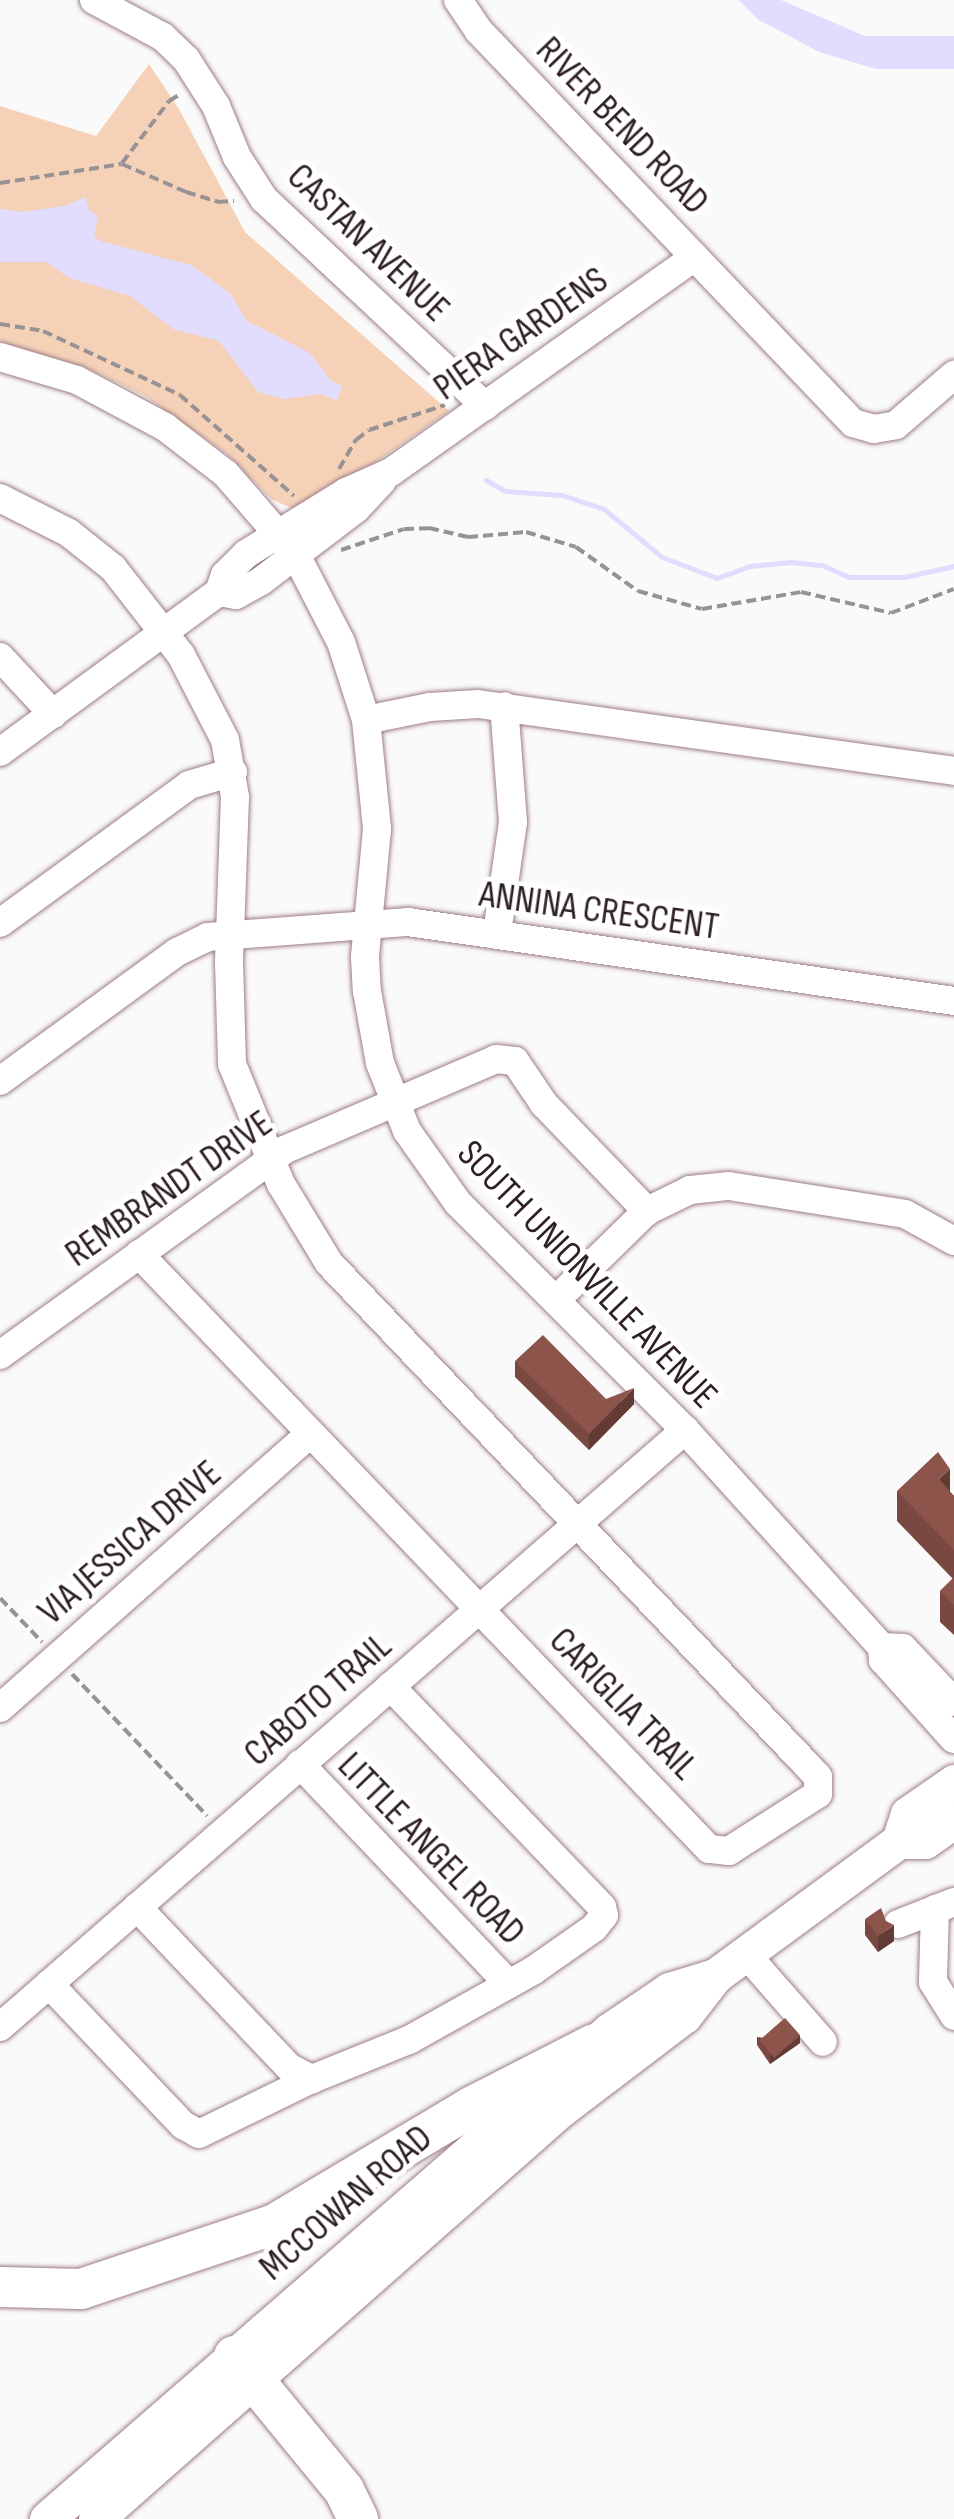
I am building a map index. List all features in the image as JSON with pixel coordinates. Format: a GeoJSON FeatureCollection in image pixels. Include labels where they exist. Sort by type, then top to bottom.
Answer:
{"type":"FeatureCollection","features":[{"type":"Feature","properties":{"kind":"highway"},"geometry":{"type":"LineString","coordinates":[[0,2287],[82,2289],[275,2224],[470,2107],[594,2044]]}},
{"type":"Feature","properties":{"kind":"highway"},"geometry":{"type":"LineString","coordinates":[[244,2368],[344,2490],[358,2519]]}},
{"type":"Feature","properties":{"kind":"main road","name":"MCCOWAN ROAD"},"geometry":{"type":"LineString","coordinates":[[47,2519],[244,2368],[560,2110],[684,2016],[716,1976],[899,1840],[908,1814],[954,1782]]}},
{"type":"Feature","properties":{"kind":"main road","name":"MCCOWAN ROAD"},"geometry":{"type":"LineString","coordinates":[[899,1840],[925,1841],[954,1821]]}},
{"type":"Feature","properties":{"kind":"main road","name":"MCCOWAN ROAD"},"geometry":{"type":"LineString","coordinates":[[96,2519],[244,2368],[594,2044],[669,1990],[716,1976]]}},
{"type":"Feature","properties":{"kind":"street","name":"CASTAN AVENUE"},"geometry":{"type":"LineString","coordinates":[[94,0],[163,37],[186,60],[216,106],[236,157],[264,199],[485,406]]}},
{"type":"Feature","properties":{"kind":"street","name":"RIVER BEND ROAD"},"geometry":{"type":"LineString","coordinates":[[458,0],[478,30],[853,423],[874,429],[896,424],[954,375]]}},
{"type":"Feature","properties":{"kind":"street","name":"PIERA GARDENS"},"geometry":{"type":"LineString","coordinates":[[0,752],[218,592],[224,576],[246,554],[288,544],[346,492],[391,472],[695,257]]}},
{"type":"Feature","properties":{"kind":"street","name":"SOUTH UNIONVILLE AVENUE"},"geometry":{"type":"LineString","coordinates":[[0,357],[77,380],[165,426],[226,474],[288,544],[341,642],[366,720],[377,830],[365,972],[369,1011],[392,1104],[443,1185],[685,1430],[882,1648],[883,1660],[954,1740]]}},
{"type":"Feature","properties":{"kind":"street"},"geometry":{"type":"LineString","coordinates":[[0,498],[70,532],[113,568],[165,632],[206,697],[230,752],[232,1064],[270,1160],[329,1263],[577,1523]]}},
{"type":"Feature","properties":{"kind":"street"},"geometry":{"type":"LineString","coordinates":[[0,656],[52,714]]}},
{"type":"Feature","properties":{"kind":"street"},"geometry":{"type":"LineString","coordinates":[[366,720],[430,706],[504,706],[954,771]]}},
{"type":"Feature","properties":{"kind":"street"},"geometry":{"type":"LineString","coordinates":[[497,933],[513,822],[504,706]]}},
{"type":"Feature","properties":{"kind":"street"},"geometry":{"type":"LineString","coordinates":[[0,922],[190,785],[233,772]]}},
{"type":"Feature","properties":{"kind":"street","name":"ANNINA CRESCENT"},"geometry":{"type":"LineString","coordinates":[[0,1080],[177,952],[208,937],[231,935],[408,922],[954,1001]]}},
{"type":"Feature","properties":{"kind":"street","name":"REMBRANDT DRIVE"},"geometry":{"type":"LineString","coordinates":[[0,1355],[295,1143],[489,1061],[510,1058],[560,1122],[647,1211]]}},
{"type":"Feature","properties":{"kind":"street"},"geometry":{"type":"LineString","coordinates":[[556,1299],[647,1211],[674,1194],[729,1186],[905,1214],[954,1241]]}},
{"type":"Feature","properties":{"kind":"street","name":"CARIGLIA TRAIL"},"geometry":{"type":"LineString","coordinates":[[139,1254],[709,1848],[729,1851],[812,1800],[821,1785],[818,1777],[577,1523]]}},
{"type":"Feature","properties":{"kind":"street","name":"CABOTO TRAIL"},"geometry":{"type":"LineString","coordinates":[[0,2027],[685,1430]]}},
{"type":"Feature","properties":{"kind":"street","name":"VIA JESSICA DRIVE"},"geometry":{"type":"LineString","coordinates":[[0,1708],[310,1434]]}},
{"type":"Feature","properties":{"kind":"street","name":"SOUTH UNIONVILLE AVENUE"},"geometry":{"type":"LineString","coordinates":[[882,1648],[903,1648],[954,1702]]}},
{"type":"Feature","properties":{"kind":"street"},"geometry":{"type":"LineString","coordinates":[[49,1984],[191,2132],[217,2128],[312,2079],[410,2040],[509,1984],[594,1928],[601,1921],[602,1908],[390,1686]]}},
{"type":"Feature","properties":{"kind":"street","name":"LITTLE ANGEL ROAD"},"geometry":{"type":"LineString","coordinates":[[300,1764],[509,1984]]}},
{"type":"Feature","properties":{"kind":"street"},"geometry":{"type":"LineString","coordinates":[[898,1924],[944,1906],[934,1982],[954,2016]]}},
{"type":"Feature","properties":{"kind":"street"},"geometry":{"type":"LineString","coordinates":[[137,1907],[290,2068],[312,2079]]}},
{"type":"Feature","properties":{"kind":"street"},"geometry":{"type":"LineString","coordinates":[[745,1953],[823,2042]]}},
{"type":"Feature","properties":{"kind":"path"},"geometry":{"type":"LineString","coordinates":[[122,164],[169,101],[180,95]]}},
{"type":"Feature","properties":{"kind":"path"},"geometry":{"type":"LineString","coordinates":[[0,183],[122,164],[186,192],[218,202],[234,200]]}},
{"type":"Feature","properties":{"kind":"path"},"geometry":{"type":"LineString","coordinates":[[0,324],[44,331],[180,395],[273,474],[288,494],[300,497]]}},
{"type":"Feature","properties":{"kind":"path"},"geometry":{"type":"LineString","coordinates":[[335,475],[356,440],[369,430],[445,405]]}},
{"type":"Feature","properties":{"kind":"path"},"geometry":{"type":"LineString","coordinates":[[331,554],[404,529],[429,528],[468,537],[526,532],[576,548],[638,591],[702,609],[801,592],[891,613],[954,589]]}},
{"type":"Feature","properties":{"kind":"path"},"geometry":{"type":"LineString","coordinates":[[0,1598],[207,1816]]}},
{"type":"Feature","properties":{"kind":"shaded area"},"geometry":{"type":"Polygon","coordinates":[[[738,0],[781,0],[865,36],[954,36],[954,69],[876,69],[819,52],[759,20],[738,0]]]}},
{"type":"Feature","properties":{"kind":"shaded area"},"geometry":{"type":"Polygon","coordinates":[[[149,64],[179,109],[245,232],[449,411],[316,504],[291,508],[271,499],[227,454],[145,396],[93,371],[0,342],[0,106],[96,136],[149,64]]]}},
{"type":"Feature","properties":{"kind":"shaded area"},"geometry":{"type":"Polygon","coordinates":[[[85,197],[89,211],[98,215],[94,236],[100,241],[191,265],[230,293],[247,321],[310,353],[331,381],[342,386],[337,400],[320,394],[284,399],[258,392],[219,341],[173,329],[130,296],[69,278],[46,262],[0,262],[0,209],[21,212],[65,206],[85,197]]]}},
{"type":"Feature","properties":{"kind":"building"},"geometry":{"type":"Polygon","coordinates":[[[543,1335],[606,1399],[634,1388],[589,1434],[515,1361],[543,1335]]]}},
{"type":"Feature","properties":{"kind":"building"},"geometry":{"type":"Polygon","coordinates":[[[938,1452],[950,1469],[939,1479],[954,1496],[954,1550],[897,1491],[938,1452]]]}},
{"type":"Feature","properties":{"kind":"building"},"geometry":{"type":"Polygon","coordinates":[[[954,1577],[954,1605],[940,1591],[954,1577]]]}},
{"type":"Feature","properties":{"kind":"building"},"geometry":{"type":"Polygon","coordinates":[[[881,1908],[886,1921],[894,1925],[878,1936],[865,1919],[881,1908]]]}},
{"type":"Feature","properties":{"kind":"building"},"geometry":{"type":"Polygon","coordinates":[[[785,2018],[800,2035],[774,2058],[759,2040],[785,2018]]]}},
{"type":"Feature","properties":{"kind":"waterway"},"geometry":{"type":"LineString","coordinates":[[486,480],[505,491],[562,495],[604,509],[662,557],[717,578],[750,566],[791,562],[822,565],[849,577],[904,577],[954,566]]}}]}
